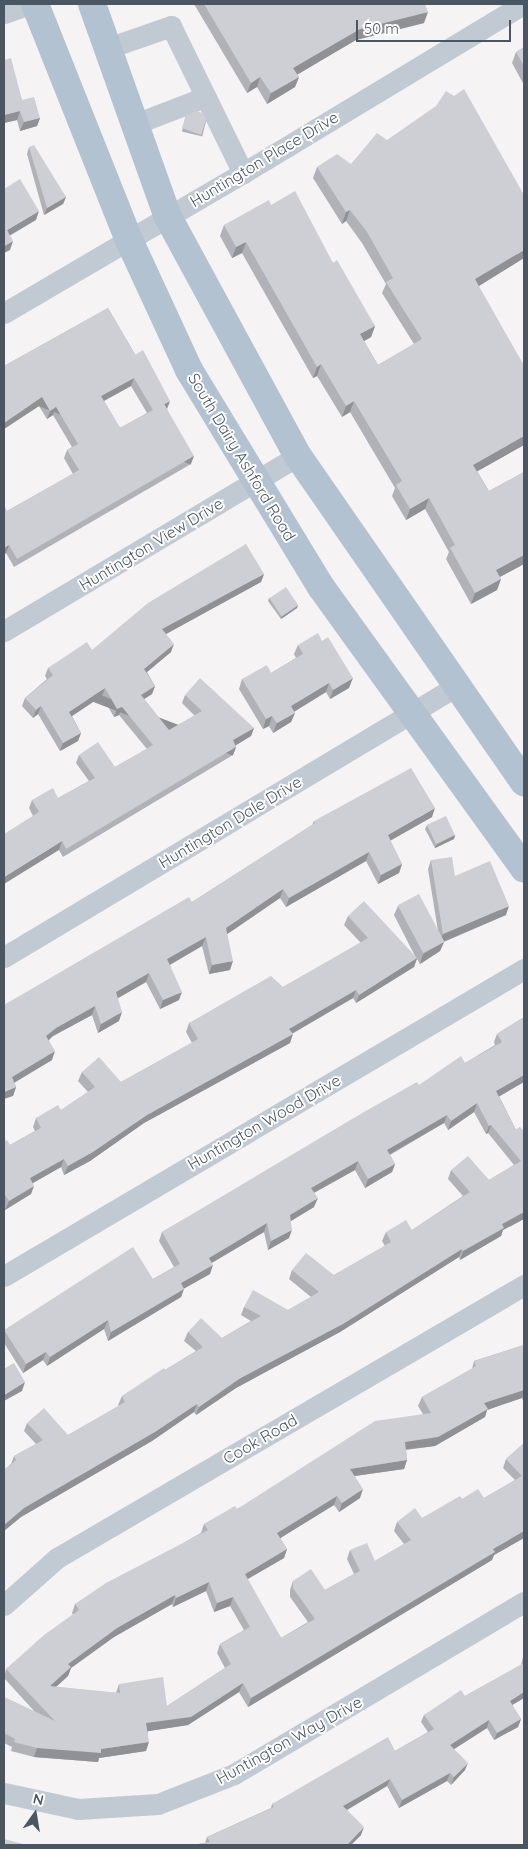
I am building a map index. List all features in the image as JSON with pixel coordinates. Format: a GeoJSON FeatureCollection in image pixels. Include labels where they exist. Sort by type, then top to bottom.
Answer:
{"type":"FeatureCollection","features":[{"type":"Feature","properties":{"kind":"main road","name":"South Dairy Ashford Road"},"geometry":{"type":"LineString","coordinates":[[35,4],[128,240],[188,370],[321,587],[524,868]]}},
{"type":"Feature","properties":{"kind":"main road"},"geometry":{"type":"LineString","coordinates":[[92,4],[168,217],[298,456],[456,687],[524,782]]}},
{"type":"Feature","properties":{"kind":"street"},"geometry":{"type":"LineString","coordinates":[[4,13],[30,4]]}},
{"type":"Feature","properties":{"kind":"street","name":"Huntington Place Drive"},"geometry":{"type":"LineString","coordinates":[[4,313],[243,173],[523,4]]}},
{"type":"Feature","properties":{"kind":"street"},"geometry":{"type":"LineString","coordinates":[[108,48],[171,26],[243,173]]}},
{"type":"Feature","properties":{"kind":"street"},"geometry":{"type":"LineString","coordinates":[[135,124],[205,97]]}},
{"type":"Feature","properties":{"kind":"street","name":"Huntington View Drive"},"geometry":{"type":"LineString","coordinates":[[4,631],[298,456]]}},
{"type":"Feature","properties":{"kind":"street","name":"Huntington Dale Drive"},"geometry":{"type":"LineString","coordinates":[[4,957],[456,687]]}},
{"type":"Feature","properties":{"kind":"street","name":"Huntington Wood Drive"},"geometry":{"type":"LineString","coordinates":[[4,1276],[524,969]]}},
{"type":"Feature","properties":{"kind":"street","name":"Cook Road"},"geometry":{"type":"LineString","coordinates":[[4,1605],[58,1558],[524,1285]]}},
{"type":"Feature","properties":{"kind":"street","name":"Huntington Way Drive"},"geometry":{"type":"LineString","coordinates":[[4,1793],[78,1809],[158,1804],[234,1774],[524,1602]]}},
{"type":"Feature","properties":{"kind":"building"},"geometry":{"type":"Polygon","coordinates":[[[204,4],[425,4],[428,12],[360,29],[293,68],[299,77],[271,93],[260,77],[251,83],[204,4]]]}},
{"type":"Feature","properties":{"kind":"building"},"geometry":{"type":"Polygon","coordinates":[[[524,47],[524,66],[516,52],[524,47]]]}},
{"type":"Feature","properties":{"kind":"building"},"geometry":{"type":"Polygon","coordinates":[[[11,58],[22,100],[34,97],[40,118],[24,122],[20,111],[4,115],[4,60],[11,58]]]}},
{"type":"Feature","properties":{"kind":"building"},"geometry":{"type":"Polygon","coordinates":[[[464,89],[524,195],[524,250],[475,279],[524,366],[524,436],[473,465],[489,491],[524,472],[524,555],[496,570],[501,579],[475,593],[450,548],[455,545],[429,498],[410,509],[396,485],[402,481],[354,401],[346,406],[321,364],[317,367],[246,242],[236,247],[224,225],[269,200],[271,205],[295,191],[333,263],[337,260],[375,326],[360,334],[378,365],[422,339],[386,282],[393,278],[367,232],[350,210],[346,212],[317,167],[337,154],[351,164],[377,133],[387,140],[436,106],[446,91],[454,96],[464,89]]]}},
{"type":"Feature","properties":{"kind":"building"},"geometry":{"type":"Polygon","coordinates":[[[196,111],[203,113],[206,120],[201,135],[182,128],[186,115],[196,111]]]}},
{"type":"Feature","properties":{"kind":"building"},"geometry":{"type":"Polygon","coordinates":[[[34,145],[66,197],[47,208],[29,147],[34,145]]]}},
{"type":"Feature","properties":{"kind":"building"},"geometry":{"type":"Polygon","coordinates":[[[20,179],[39,211],[7,230],[13,241],[4,246],[4,189],[20,179]]]}},
{"type":"Feature","properties":{"kind":"building"},"geometry":{"type":"Polygon","coordinates":[[[108,308],[135,355],[143,350],[170,401],[164,404],[194,456],[17,559],[9,545],[4,548],[4,505],[7,511],[79,470],[67,450],[78,444],[56,407],[50,411],[42,397],[4,423],[4,366],[108,308]],[[134,378],[101,396],[120,428],[153,410],[134,378]]]}},
{"type":"Feature","properties":{"kind":"building"},"geometry":{"type":"Polygon","coordinates":[[[246,544],[264,574],[162,629],[174,644],[144,669],[155,686],[141,695],[169,730],[202,711],[185,695],[200,678],[254,728],[233,740],[236,747],[66,849],[62,841],[4,877],[4,834],[39,812],[32,800],[53,788],[58,798],[95,778],[79,755],[98,742],[115,767],[153,745],[122,707],[117,709],[105,688],[69,712],[81,733],[63,743],[41,706],[36,710],[25,698],[53,675],[48,668],[87,642],[92,650],[148,603],[246,544]]]}},
{"type":"Feature","properties":{"kind":"building"},"geometry":{"type":"Polygon","coordinates":[[[286,587],[298,605],[282,616],[269,598],[286,587]]]}},
{"type":"Feature","properties":{"kind":"building"},"geometry":{"type":"Polygon","coordinates":[[[318,633],[322,641],[328,637],[353,678],[333,690],[329,683],[291,706],[295,713],[277,723],[272,716],[266,719],[242,679],[267,665],[271,673],[303,654],[298,645],[318,633]]]}},
{"type":"Feature","properties":{"kind":"building"},"geometry":{"type":"Polygon","coordinates":[[[411,768],[435,808],[388,835],[402,864],[381,875],[369,852],[289,898],[283,889],[226,928],[233,961],[212,965],[206,937],[167,959],[182,992],[163,1000],[149,973],[116,992],[122,1012],[101,1024],[95,1006],[56,1028],[46,1036],[55,1051],[12,1077],[16,1087],[4,1092],[4,1005],[189,897],[192,902],[315,823],[314,821],[411,768]]]}},
{"type":"Feature","properties":{"kind":"building"},"geometry":{"type":"Polygon","coordinates":[[[446,816],[455,835],[436,844],[427,825],[446,816]]]}},
{"type":"Feature","properties":{"kind":"building"},"geometry":{"type":"Polygon","coordinates":[[[452,857],[455,876],[490,861],[509,906],[443,934],[431,860],[452,857]]]}},
{"type":"Feature","properties":{"kind":"building"},"geometry":{"type":"Polygon","coordinates":[[[419,894],[444,942],[423,953],[398,905],[419,894]]]}},
{"type":"Feature","properties":{"kind":"building"},"geometry":{"type":"Polygon","coordinates":[[[364,901],[417,958],[359,995],[356,990],[289,1029],[293,1034],[147,1115],[93,1152],[68,1166],[64,1159],[30,1178],[34,1186],[9,1201],[4,1193],[4,1141],[7,1140],[10,1145],[41,1128],[36,1118],[58,1105],[61,1110],[95,1087],[82,1072],[99,1057],[121,1082],[198,1039],[189,1023],[271,976],[283,987],[368,938],[348,916],[364,901]]]}},
{"type":"Feature","properties":{"kind":"building"},"geometry":{"type":"Polygon","coordinates":[[[524,1017],[524,1075],[496,1091],[516,1130],[520,1127],[524,1131],[524,1212],[502,1224],[504,1228],[463,1251],[462,1249],[343,1324],[239,1379],[199,1407],[197,1404],[155,1432],[24,1508],[4,1525],[4,1470],[16,1460],[14,1456],[43,1440],[27,1423],[44,1408],[68,1435],[125,1402],[122,1396],[164,1368],[165,1370],[203,1347],[188,1332],[201,1318],[222,1338],[261,1316],[244,1307],[253,1290],[288,1310],[319,1292],[292,1270],[306,1253],[334,1275],[391,1242],[386,1232],[406,1220],[412,1230],[470,1192],[451,1170],[468,1156],[489,1180],[521,1161],[491,1125],[489,1126],[477,1103],[451,1121],[447,1115],[387,1150],[395,1164],[368,1179],[358,1161],[311,1188],[318,1198],[290,1215],[292,1230],[271,1241],[267,1223],[209,1258],[213,1265],[181,1283],[184,1289],[111,1332],[108,1320],[50,1357],[46,1352],[26,1364],[4,1330],[133,1247],[153,1279],[180,1264],[162,1232],[364,1112],[417,1082],[419,1085],[461,1056],[465,1063],[502,1042],[497,1034],[524,1017]]]}},
{"type":"Feature","properties":{"kind":"building"},"geometry":{"type":"Polygon","coordinates":[[[524,1345],[524,1390],[484,1403],[488,1409],[438,1437],[405,1442],[407,1460],[350,1469],[363,1489],[342,1503],[337,1496],[277,1533],[287,1549],[245,1574],[281,1638],[315,1619],[293,1588],[293,1581],[311,1569],[325,1590],[360,1571],[350,1550],[367,1543],[375,1561],[411,1540],[397,1522],[415,1508],[422,1518],[460,1496],[462,1499],[478,1489],[484,1498],[522,1476],[506,1459],[524,1443],[524,1531],[493,1549],[495,1552],[251,1698],[243,1683],[191,1717],[146,1723],[149,1742],[101,1749],[101,1753],[37,1748],[14,1742],[15,1739],[4,1733],[4,1697],[55,1721],[6,1669],[44,1635],[79,1610],[75,1604],[106,1583],[208,1530],[204,1524],[235,1506],[237,1509],[375,1421],[431,1413],[422,1397],[476,1366],[474,1361],[524,1345]],[[209,1582],[176,1598],[175,1595],[117,1628],[68,1664],[71,1667],[50,1686],[120,1693],[119,1684],[163,1677],[167,1706],[231,1664],[220,1644],[250,1627],[233,1597],[217,1603],[209,1582]]]}},
{"type":"Feature","properties":{"kind":"building"},"geometry":{"type":"Polygon","coordinates":[[[14,1363],[25,1382],[4,1395],[4,1369],[14,1363]]]}},
{"type":"Feature","properties":{"kind":"building"},"geometry":{"type":"Polygon","coordinates":[[[524,1663],[524,1692],[510,1701],[521,1719],[497,1733],[489,1720],[450,1745],[468,1763],[454,1777],[450,1773],[402,1800],[390,1779],[343,1806],[364,1827],[347,1845],[192,1845],[210,1842],[207,1837],[274,1807],[272,1804],[388,1737],[395,1751],[434,1729],[424,1715],[461,1690],[465,1696],[524,1663]]]}},
{"type":"Feature","properties":{"kind":"building"},"geometry":{"type":"Polygon","coordinates":[[[4,1839],[27,1845],[4,1845],[4,1839]]]}}]}
